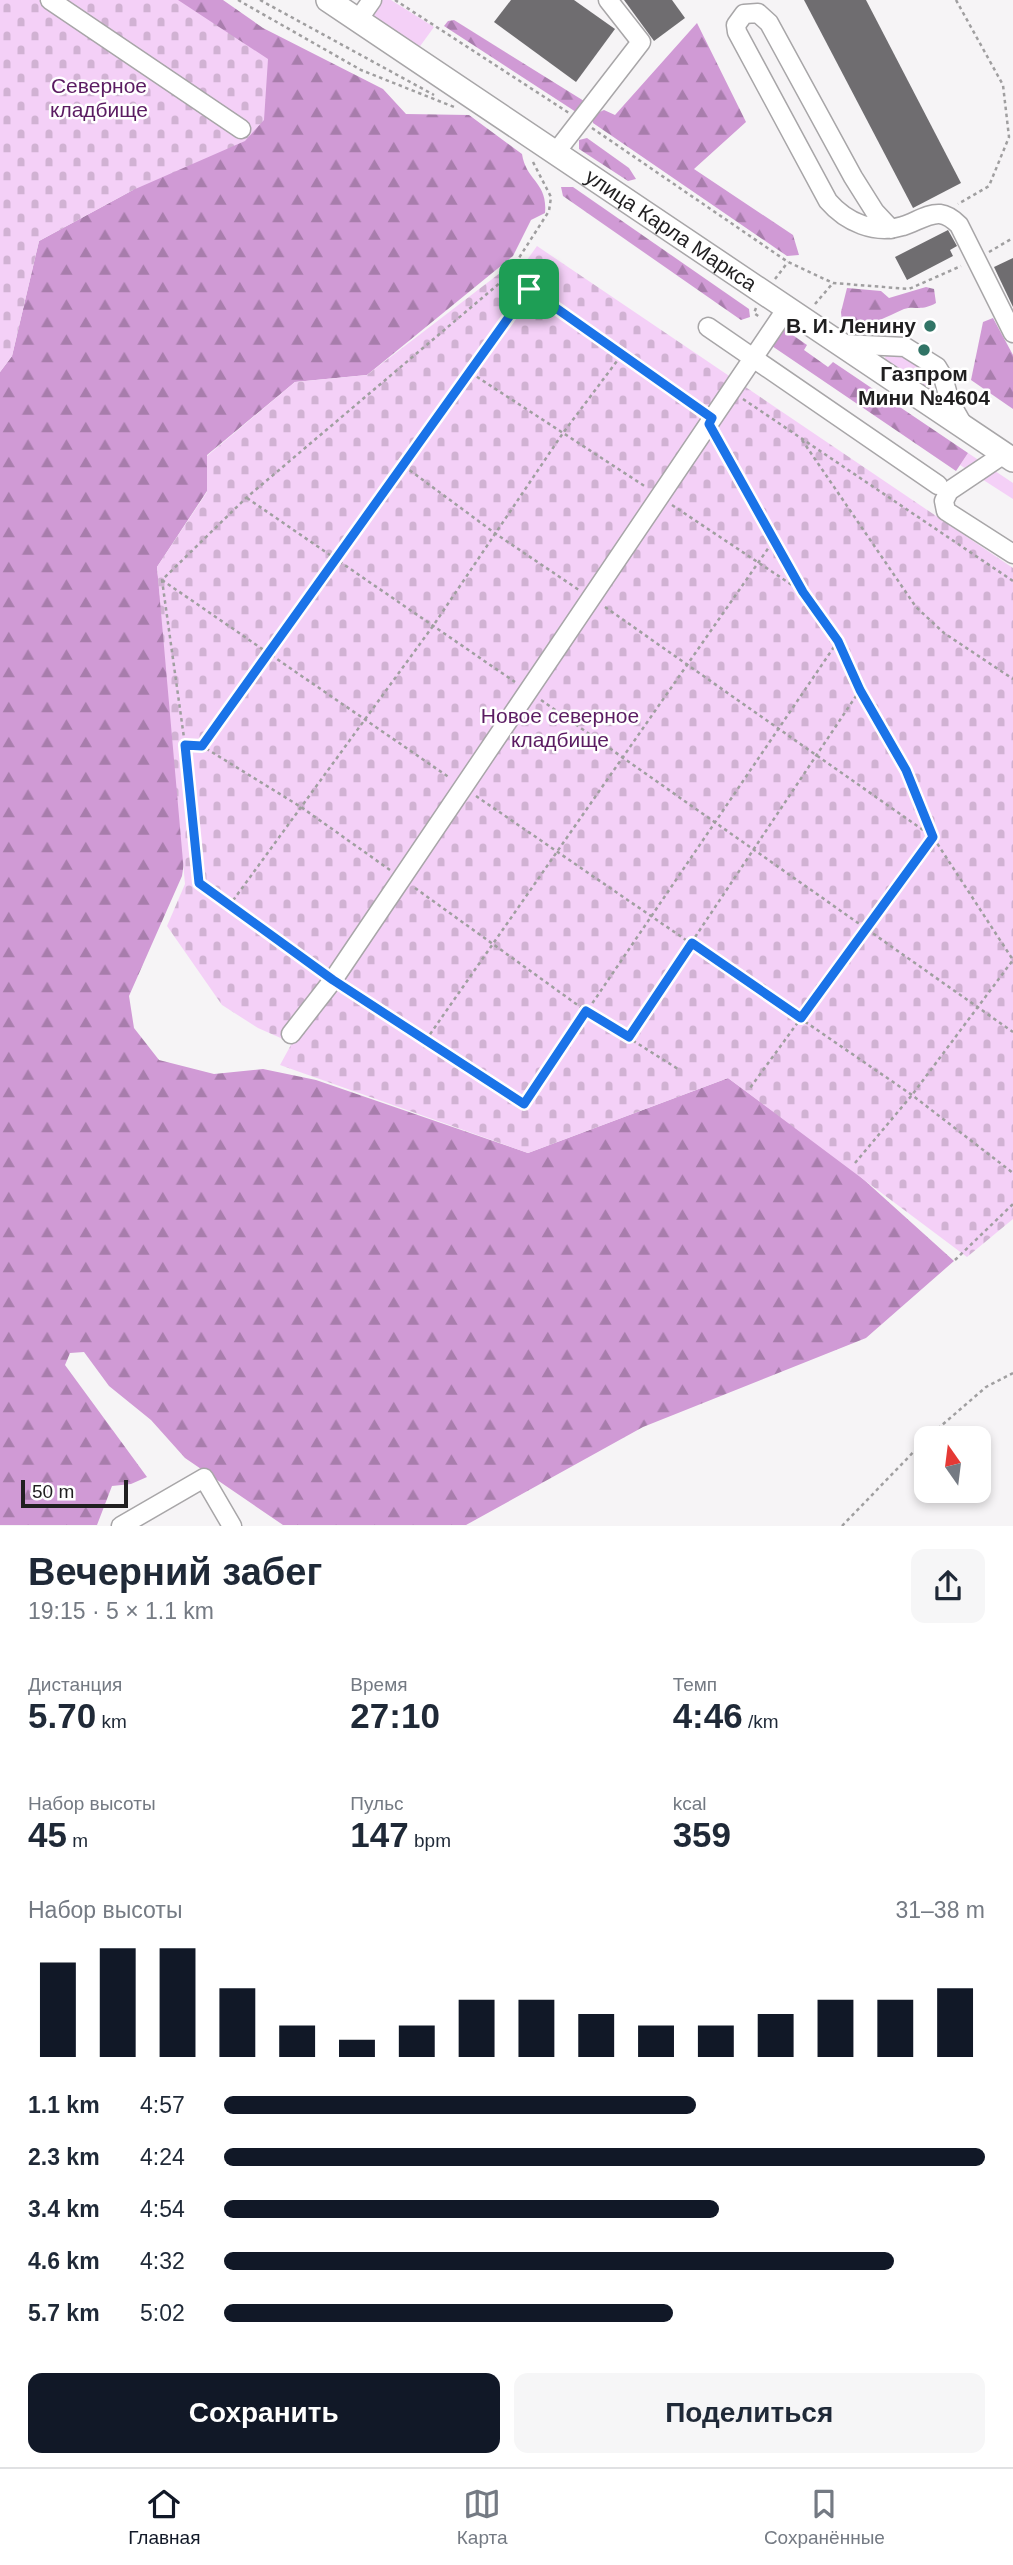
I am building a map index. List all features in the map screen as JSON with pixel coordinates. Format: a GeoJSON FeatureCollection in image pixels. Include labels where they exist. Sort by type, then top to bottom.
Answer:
{"type":"FeatureCollection","features":[{"type":"Feature","properties":{"kind":"main road","name":"улица Карла Маркса"},"geometry":{"type":"LineString","coordinates":[[345,8],[1009,457]]}},
{"type":"Feature","properties":{"kind":"street"},"geometry":{"type":"LineString","coordinates":[[50,0],[241,129]]}},
{"type":"Feature","properties":{"kind":"street"},"geometry":{"type":"LineString","coordinates":[[345,8],[372,0]]}},
{"type":"Feature","properties":{"kind":"street"},"geometry":{"type":"LineString","coordinates":[[556,152],[641,42],[608,0]]}},
{"type":"Feature","properties":{"kind":"street"},"geometry":{"type":"LineString","coordinates":[[891,229],[875,212],[853,177],[769,23],[758,13],[744,14],[736,25],[737,32],[828,201],[841,216],[876,228],[891,229],[940,214],[959,225],[1013,333]]}},
{"type":"Feature","properties":{"kind":"street"},"geometry":{"type":"LineString","coordinates":[[291,1034],[333,980],[400,877],[753,359],[795,312]]}},
{"type":"Feature","properties":{"kind":"street"},"geometry":{"type":"LineString","coordinates":[[708,327],[938,485]]}},
{"type":"Feature","properties":{"kind":"street"},"geometry":{"type":"LineString","coordinates":[[840,344],[905,347],[937,367],[943,377],[950,402],[965,428]]}},
{"type":"Feature","properties":{"kind":"street"},"geometry":{"type":"LineString","coordinates":[[1009,457],[949,491],[944,500],[946,511],[1013,554]]}},
{"type":"Feature","properties":{"kind":"street"},"geometry":{"type":"LineString","coordinates":[[121,1525],[204,1478],[232,1525]]}},
{"type":"Feature","properties":{"kind":"path"},"geometry":{"type":"LineString","coordinates":[[238,0],[361,70],[458,108],[260,0]]}},
{"type":"Feature","properties":{"kind":"path"},"geometry":{"type":"LineString","coordinates":[[395,0],[580,120],[788,262],[834,283],[909,289],[977,259],[1013,238]]}},
{"type":"Feature","properties":{"kind":"path"},"geometry":{"type":"LineString","coordinates":[[940,214],[989,186],[1009,137],[1003,85],[956,0]]}},
{"type":"Feature","properties":{"kind":"path"},"geometry":{"type":"LineString","coordinates":[[162,580],[246,498],[508,276],[549,211],[551,197],[531,157]]}},
{"type":"Feature","properties":{"kind":"path"},"geometry":{"type":"LineString","coordinates":[[508,276],[623,354],[711,421],[803,592],[838,641],[860,690],[906,770],[933,837],[1013,960],[912,1095],[855,1163]]}},
{"type":"Feature","properties":{"kind":"path"},"geometry":{"type":"LineString","coordinates":[[795,312],[834,283]]}},
{"type":"Feature","properties":{"kind":"path"},"geometry":{"type":"LineString","coordinates":[[202,746],[529,289]]}},
{"type":"Feature","properties":{"kind":"path"},"geometry":{"type":"LineString","coordinates":[[228,907],[433,626],[563,433],[623,354]]}},
{"type":"Feature","properties":{"kind":"path"},"geometry":{"type":"LineString","coordinates":[[471,373],[803,592]]}},
{"type":"Feature","properties":{"kind":"path"},"geometry":{"type":"LineString","coordinates":[[731,391],[1013,581]]}},
{"type":"Feature","properties":{"kind":"path"},"geometry":{"type":"LineString","coordinates":[[800,437],[916,607],[944,633],[1013,679]]}},
{"type":"Feature","properties":{"kind":"path"},"geometry":{"type":"LineString","coordinates":[[404,466],[496,534],[689,663],[933,837]]}},
{"type":"Feature","properties":{"kind":"path"},"geometry":{"type":"LineString","coordinates":[[246,498],[624,756],[1013,1032]]}},
{"type":"Feature","properties":{"kind":"path"},"geometry":{"type":"LineString","coordinates":[[425,1040],[774,540]]}},
{"type":"Feature","properties":{"kind":"path"},"geometry":{"type":"LineString","coordinates":[[162,580],[558,849],[912,1095],[1013,1173]]}},
{"type":"Feature","properties":{"kind":"path"},"geometry":{"type":"LineString","coordinates":[[162,580],[185,745],[199,883],[228,907],[333,980],[524,1104],[838,641]]}},
{"type":"Feature","properties":{"kind":"path"},"geometry":{"type":"LineString","coordinates":[[629,1037],[860,690]]}},
{"type":"Feature","properties":{"kind":"path"},"geometry":{"type":"LineString","coordinates":[[185,745],[202,746],[301,807],[586,1011],[677,1069]]}},
{"type":"Feature","properties":{"kind":"path"},"geometry":{"type":"LineString","coordinates":[[750,1088],[933,837]]}},
{"type":"Feature","properties":{"kind":"path"},"geometry":{"type":"LineString","coordinates":[[955,1260],[1013,1204]]}},
{"type":"Feature","properties":{"kind":"path"},"geometry":{"type":"LineString","coordinates":[[941,1426],[986,1387],[1013,1373]]}},
{"type":"Feature","properties":{"kind":"path"},"geometry":{"type":"LineString","coordinates":[[842,1525],[914,1451]]}},
{"type":"Feature","properties":{"kind":"green space","name":"Северное кладбище"},"geometry":{"type":"Polygon","coordinates":[[[0,0],[178,0],[268,59],[264,120],[245,141],[133,190],[39,241],[12,356],[0,372],[0,0]]]}},
{"type":"Feature","properties":{"kind":"green space"},"geometry":{"type":"Polygon","coordinates":[[[177,0],[223,0],[263,28],[383,89],[406,114],[469,115],[522,154],[524,163],[543,194],[545,213],[531,220],[513,256],[367,375],[295,382],[207,455],[207,491],[157,567],[186,849],[182,876],[129,996],[134,1028],[159,1060],[214,1074],[263,1069],[316,1080],[528,1153],[728,1078],[852,1169],[954,1261],[866,1338],[643,1427],[466,1525],[283,1525],[185,1458],[151,1420],[109,1386],[84,1352],[70,1353],[65,1365],[147,1477],[131,1484],[112,1486],[97,1525],[0,1525],[0,372],[12,356],[39,241],[133,190],[177,0]]]}},
{"type":"Feature","properties":{"kind":"green space"},"geometry":{"type":"Polygon","coordinates":[[[378,0],[391,0],[434,27],[418,49],[373,19],[378,0]]]}},
{"type":"Feature","properties":{"kind":"green space"},"geometry":{"type":"Polygon","coordinates":[[[454,20],[584,101],[581,110],[576,112],[444,26],[448,21],[454,20]]]}},
{"type":"Feature","properties":{"kind":"green space"},"geometry":{"type":"Polygon","coordinates":[[[697,23],[746,122],[694,169],[793,235],[799,255],[787,256],[593,123],[593,115],[604,110],[615,115],[697,23]]]}},
{"type":"Feature","properties":{"kind":"green space"},"geometry":{"type":"Polygon","coordinates":[[[587,138],[629,168],[636,179],[628,181],[579,149],[579,140],[587,138]]]}},
{"type":"Feature","properties":{"kind":"green space"},"geometry":{"type":"Polygon","coordinates":[[[561,187],[573,187],[749,309],[750,317],[741,320],[563,196],[561,187]]]}},
{"type":"Feature","properties":{"kind":"green space","name":"Новое северное кладбище"},"geometry":{"type":"Polygon","coordinates":[[[537,246],[1013,568],[1013,1219],[967,1257],[728,1078],[528,1153],[280,1065],[292,1043],[258,1028],[222,1005],[167,926],[185,884],[157,567],[207,492],[207,456],[295,382],[367,375],[500,273],[522,267],[537,246]]]}},
{"type":"Feature","properties":{"kind":"green space"},"geometry":{"type":"Polygon","coordinates":[[[926,287],[934,289],[936,303],[930,306],[904,309],[851,329],[842,322],[841,312],[847,288],[881,291],[889,298],[926,287]]]}},
{"type":"Feature","properties":{"kind":"green space"},"geometry":{"type":"Polygon","coordinates":[[[993,318],[1013,355],[1013,409],[971,380],[983,322],[993,318]]]}},
{"type":"Feature","properties":{"kind":"green space"},"geometry":{"type":"Polygon","coordinates":[[[784,329],[807,345],[804,350],[828,367],[833,362],[968,453],[956,471],[772,346],[784,329]]]}},
{"type":"Feature","properties":{"kind":"green space"},"geometry":{"type":"Polygon","coordinates":[[[893,347],[939,376],[928,391],[883,360],[893,347]]]}},
{"type":"Feature","properties":{"kind":"green space"},"geometry":{"type":"Polygon","coordinates":[[[968,453],[1013,483],[1013,499],[960,465],[968,453]]]}},
{"type":"Feature","properties":{"kind":"building"},"geometry":{"type":"Polygon","coordinates":[[[511,0],[574,0],[615,29],[576,82],[494,22],[511,0]]]}},
{"type":"Feature","properties":{"kind":"building"},"geometry":{"type":"Polygon","coordinates":[[[624,0],[672,0],[685,18],[654,41],[624,0]]]}},
{"type":"Feature","properties":{"kind":"building"},"geometry":{"type":"Polygon","coordinates":[[[804,0],[866,0],[961,183],[913,208],[804,0]]]}},
{"type":"Feature","properties":{"kind":"building"},"geometry":{"type":"Polygon","coordinates":[[[948,230],[957,246],[950,250],[953,256],[907,280],[895,257],[948,230]]]}},
{"type":"Feature","properties":{"kind":"building"},"geometry":{"type":"Polygon","coordinates":[[[1013,258],[1013,307],[994,267],[1013,258]]]}},
{"type":"Feature","properties":{"kind":"place","name":"В. И. Ленину"},"geometry":{"type":"Point","coordinates":[930,326]}},
{"type":"Feature","properties":{"kind":"place","name":"Газпром Мини №4604"},"geometry":{"type":"Point","coordinates":[924,350]}},
{"type":"Feature","properties":{"kind":"route"},"geometry":{"type":"LineString","coordinates":[[529,289],[712,418],[709,424],[803,592],[838,641],[860,690],[906,770],[933,837],[801,1018],[692,943],[629,1037],[586,1011],[524,1104],[333,980],[228,907],[199,883],[185,745],[202,746],[529,289]]}}]}
